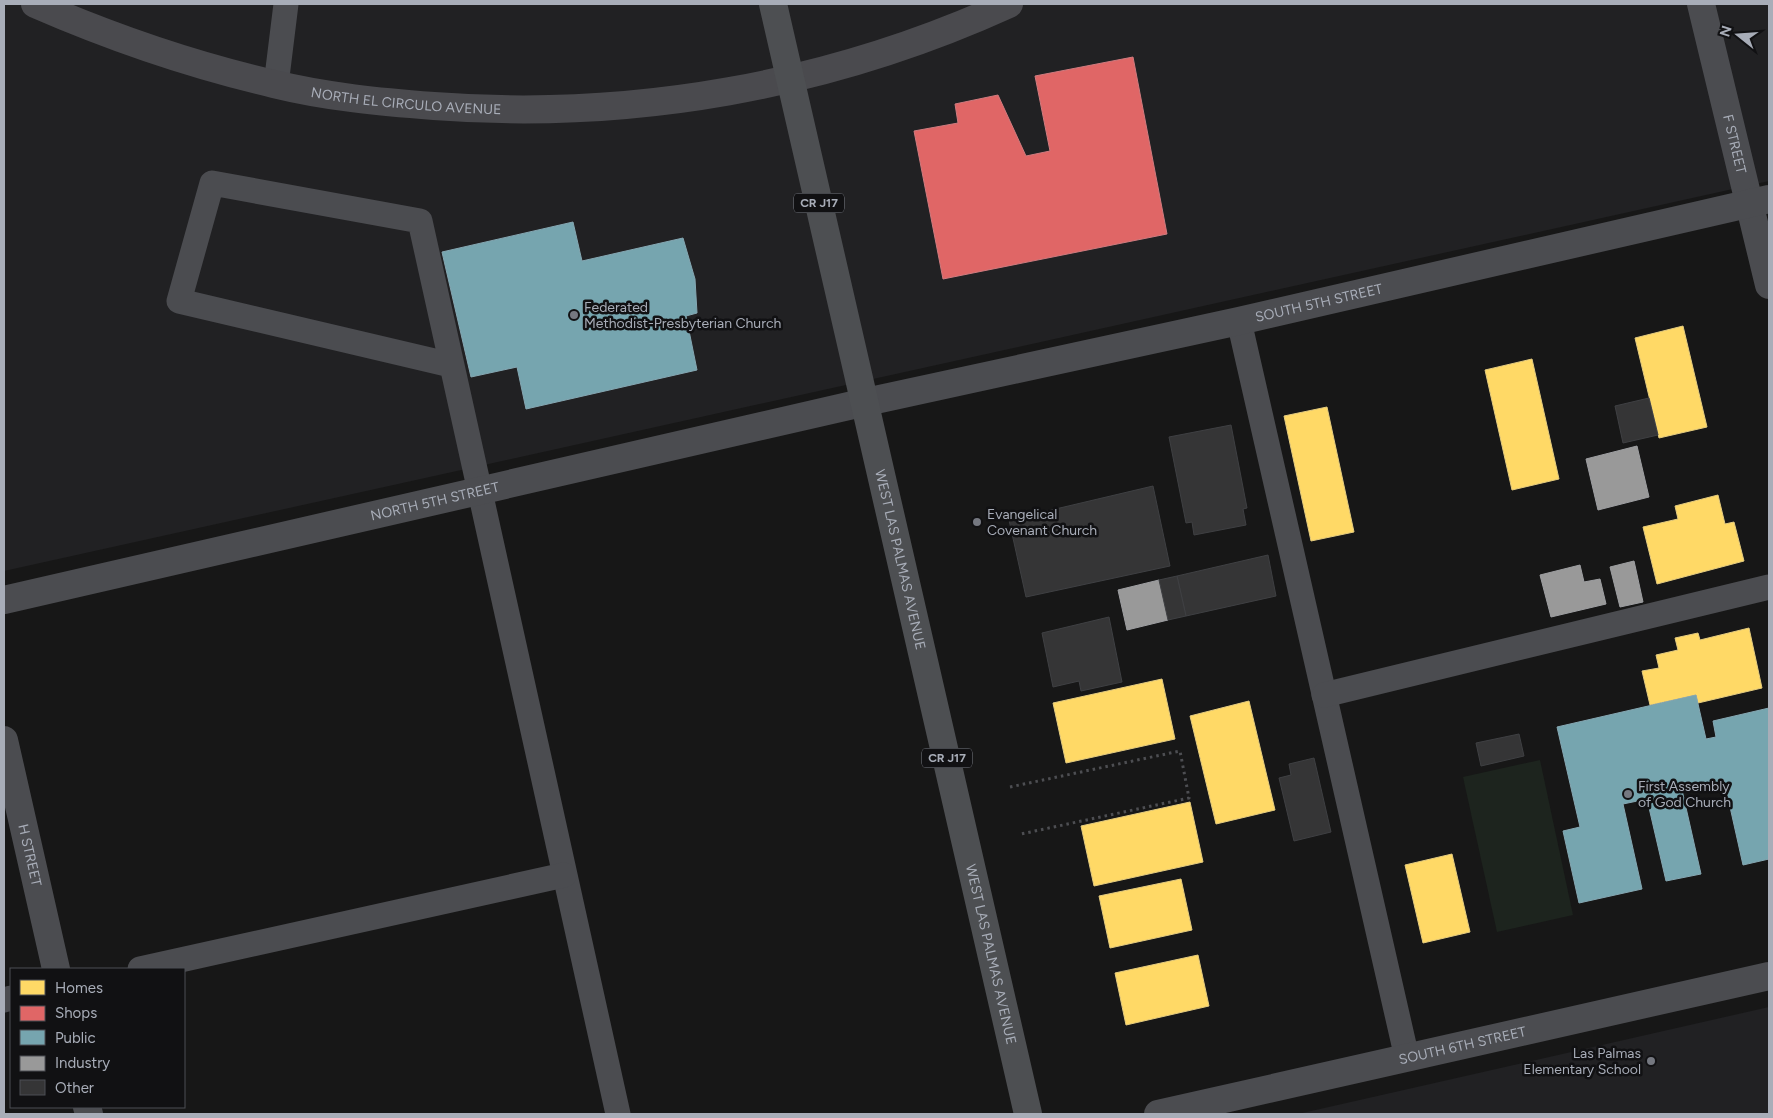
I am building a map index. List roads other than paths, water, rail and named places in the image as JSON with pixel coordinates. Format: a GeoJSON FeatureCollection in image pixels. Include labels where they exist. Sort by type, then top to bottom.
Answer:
{"type":"FeatureCollection","features":[{"type":"Feature","properties":{"kind":"main road","name":"WEST LAS PALMAS AVENUE"},"geometry":{"type":"LineString","coordinates":[[773,4],[866,402],[1028,1114]]}},
{"type":"Feature","properties":{"kind":"street","name":"NORTH EL CIRCULO AVENUE"},"geometry":{"type":"LineString","coordinates":[[36,4],[134,44],[276,85],[379,102],[484,110],[588,109],[713,96],[791,80],[890,52],[968,23],[1009,4]]}},
{"type":"Feature","properties":{"kind":"street","name":"F STREET"},"geometry":{"type":"LineString","coordinates":[[1701,4],[1759,201],[1769,285]]}},
{"type":"Feature","properties":{"kind":"street","name":"SOUTH 5TH STREET"},"geometry":{"type":"LineString","coordinates":[[866,402],[1238,321],[1759,201]]}},
{"type":"Feature","properties":{"kind":"street","name":"NORTH 5TH STREET"},"geometry":{"type":"LineString","coordinates":[[4,600],[866,402]]}},
{"type":"Feature","properties":{"kind":"street","name":"H STREET"},"geometry":{"type":"LineString","coordinates":[[4,740],[56,968]]}},
{"type":"Feature","properties":{"kind":"street","name":"SOUTH 6TH STREET"},"geometry":{"type":"LineString","coordinates":[[1158,1114],[1769,976]]}},
{"type":"Feature","properties":{"kind":"lane"},"geometry":{"type":"LineString","coordinates":[[276,85],[286,4]]}},
{"type":"Feature","properties":{"kind":"lane"},"geometry":{"type":"LineString","coordinates":[[451,365],[179,301],[212,183],[420,221],[451,365],[478,491],[618,1114]]}},
{"type":"Feature","properties":{"kind":"lane"},"geometry":{"type":"LineString","coordinates":[[1238,321],[1406,1058]]}},
{"type":"Feature","properties":{"kind":"lane"},"geometry":{"type":"LineString","coordinates":[[1324,695],[1769,587]]}},
{"type":"Feature","properties":{"kind":"lane"},"geometry":{"type":"LineString","coordinates":[[145,968],[564,875]]}},
{"type":"Feature","properties":{"kind":"place","name":"Federated Methodist-Presbyterian Church"},"geometry":{"type":"Point","coordinates":[574,315]}},
{"type":"Feature","properties":{"kind":"place","name":"Evangelical Covenant Church"},"geometry":{"type":"Point","coordinates":[977,522]}},
{"type":"Feature","properties":{"kind":"place","name":"First Assembly of God Church"},"geometry":{"type":"Point","coordinates":[1628,794]}},
{"type":"Feature","properties":{"kind":"place","name":"Las Palmas Elementary School"},"geometry":{"type":"Point","coordinates":[1651,1061]}}]}
